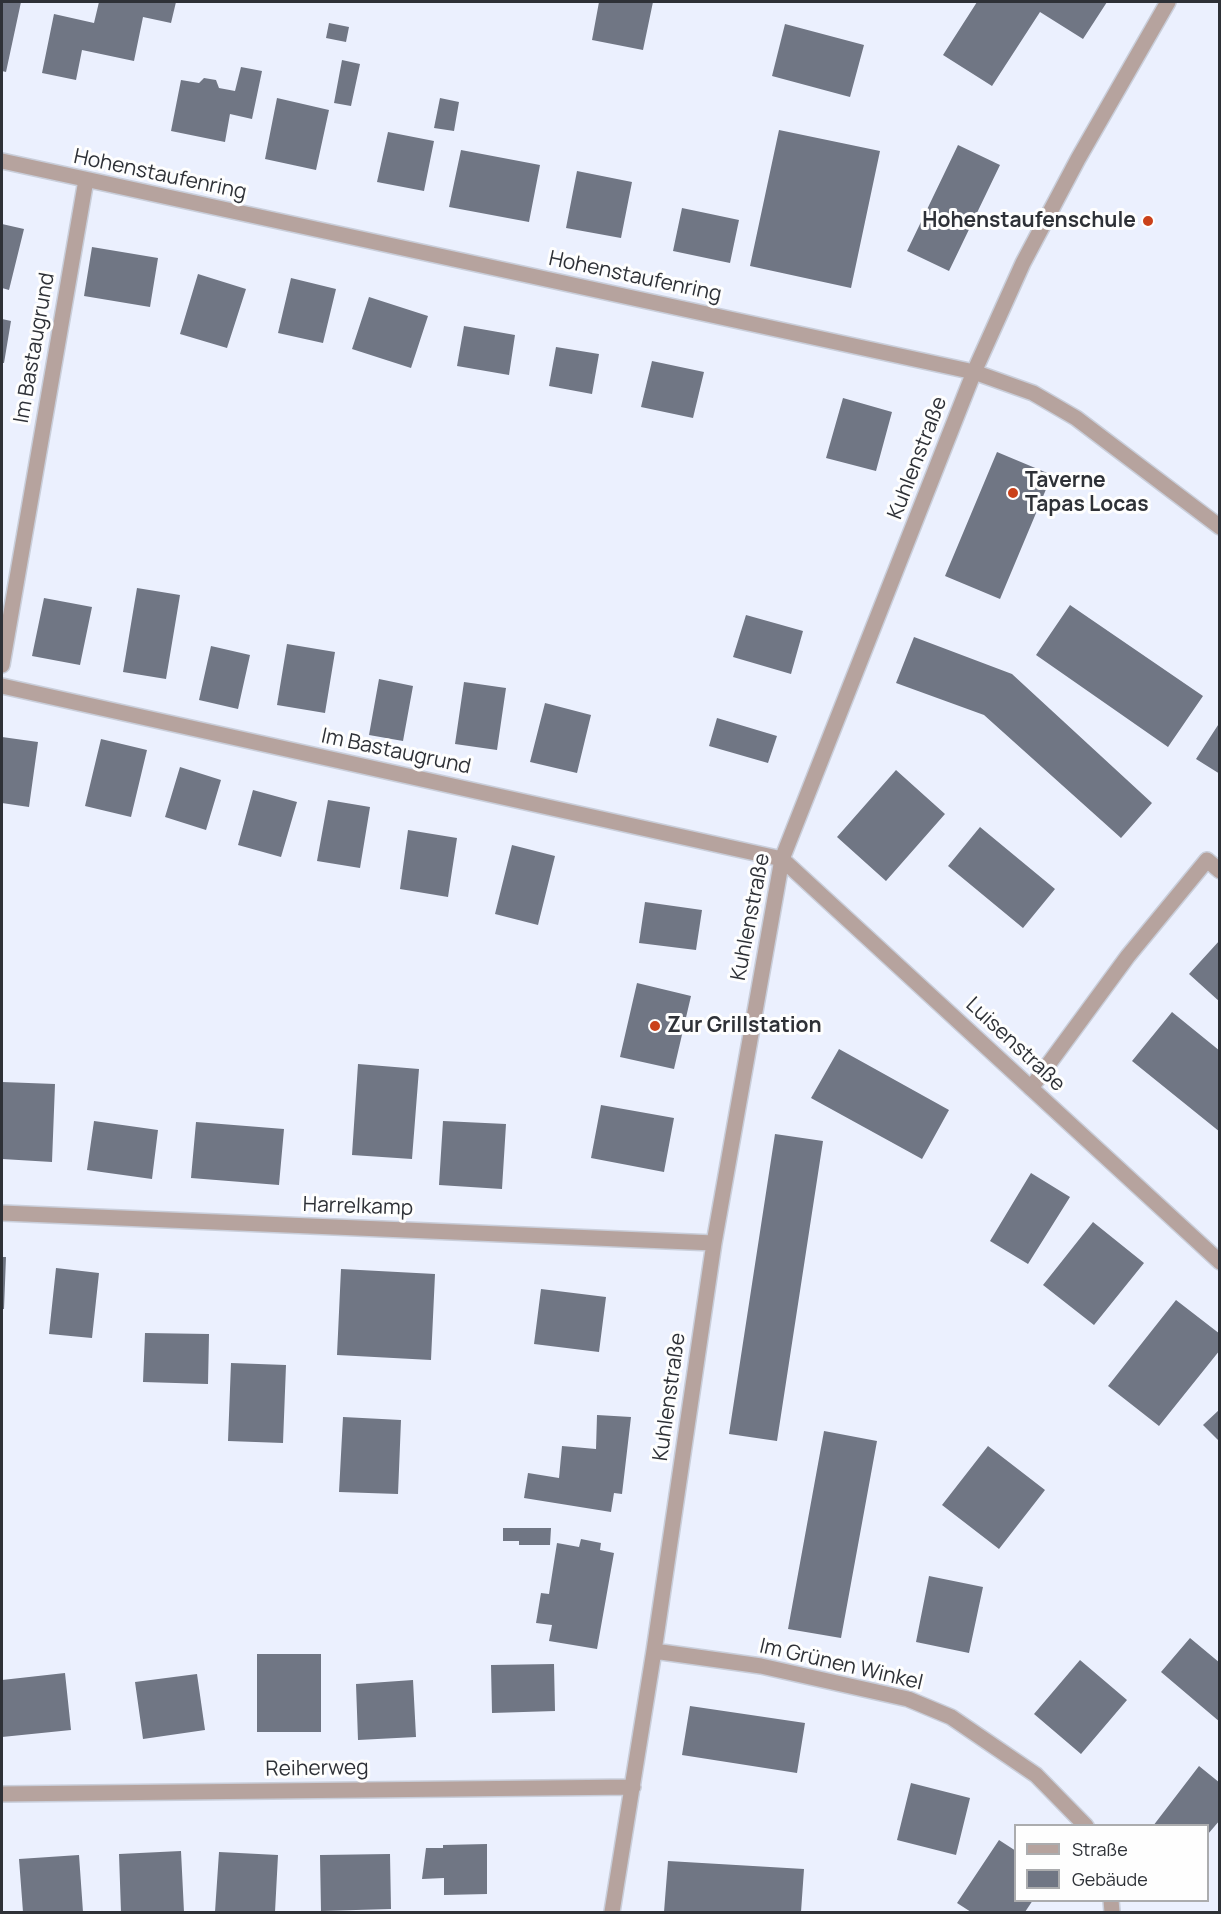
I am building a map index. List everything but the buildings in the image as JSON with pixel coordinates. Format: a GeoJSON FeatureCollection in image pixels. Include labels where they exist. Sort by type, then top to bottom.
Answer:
{"type":"FeatureCollection","features":[{"type":"Feature","properties":{"kind":"street","name":"Kuhlenstraße"},"geometry":{"type":"LineString","coordinates":[[612,1912],[654,1651],[714,1243],[782,859],[974,372],[1023,263],[1078,159],[1168,2]]}},
{"type":"Feature","properties":{"kind":"street","name":"Hohenstaufenring"},"geometry":{"type":"LineString","coordinates":[[2,161],[974,372],[1033,393],[1076,417],[1220,527]]}},
{"type":"Feature","properties":{"kind":"street","name":"Im Bastaugrund"},"geometry":{"type":"LineString","coordinates":[[2,665],[86,180]]}},
{"type":"Feature","properties":{"kind":"street","name":"Im Bastaugrund"},"geometry":{"type":"LineString","coordinates":[[2,686],[782,859]]}},
{"type":"Feature","properties":{"kind":"street","name":"Luisenstraße"},"geometry":{"type":"LineString","coordinates":[[782,859],[1220,1262]]}},
{"type":"Feature","properties":{"kind":"street"},"geometry":{"type":"LineString","coordinates":[[1031,1088],[1128,956],[1207,860],[1220,871]]}},
{"type":"Feature","properties":{"kind":"street","name":"Harrelkamp"},"geometry":{"type":"LineString","coordinates":[[2,1214],[714,1243]]}},
{"type":"Feature","properties":{"kind":"street","name":"Im Grünen Winkel"},"geometry":{"type":"LineString","coordinates":[[654,1651],[762,1666],[919,1703],[951,1717],[1036,1775],[1084,1824]]}},
{"type":"Feature","properties":{"kind":"street","name":"Reiherweg"},"geometry":{"type":"LineString","coordinates":[[2,1794],[633,1787]]}},
{"type":"Feature","properties":{"kind":"place","name":"Hohenstaufenschule"},"geometry":{"type":"Point","coordinates":[1148,221]}},
{"type":"Feature","properties":{"kind":"place","name":"Taverne Tapas Locas"},"geometry":{"type":"Point","coordinates":[1013,493]}},
{"type":"Feature","properties":{"kind":"place","name":"Zur Grillstation"},"geometry":{"type":"Point","coordinates":[655,1026]}}]}
